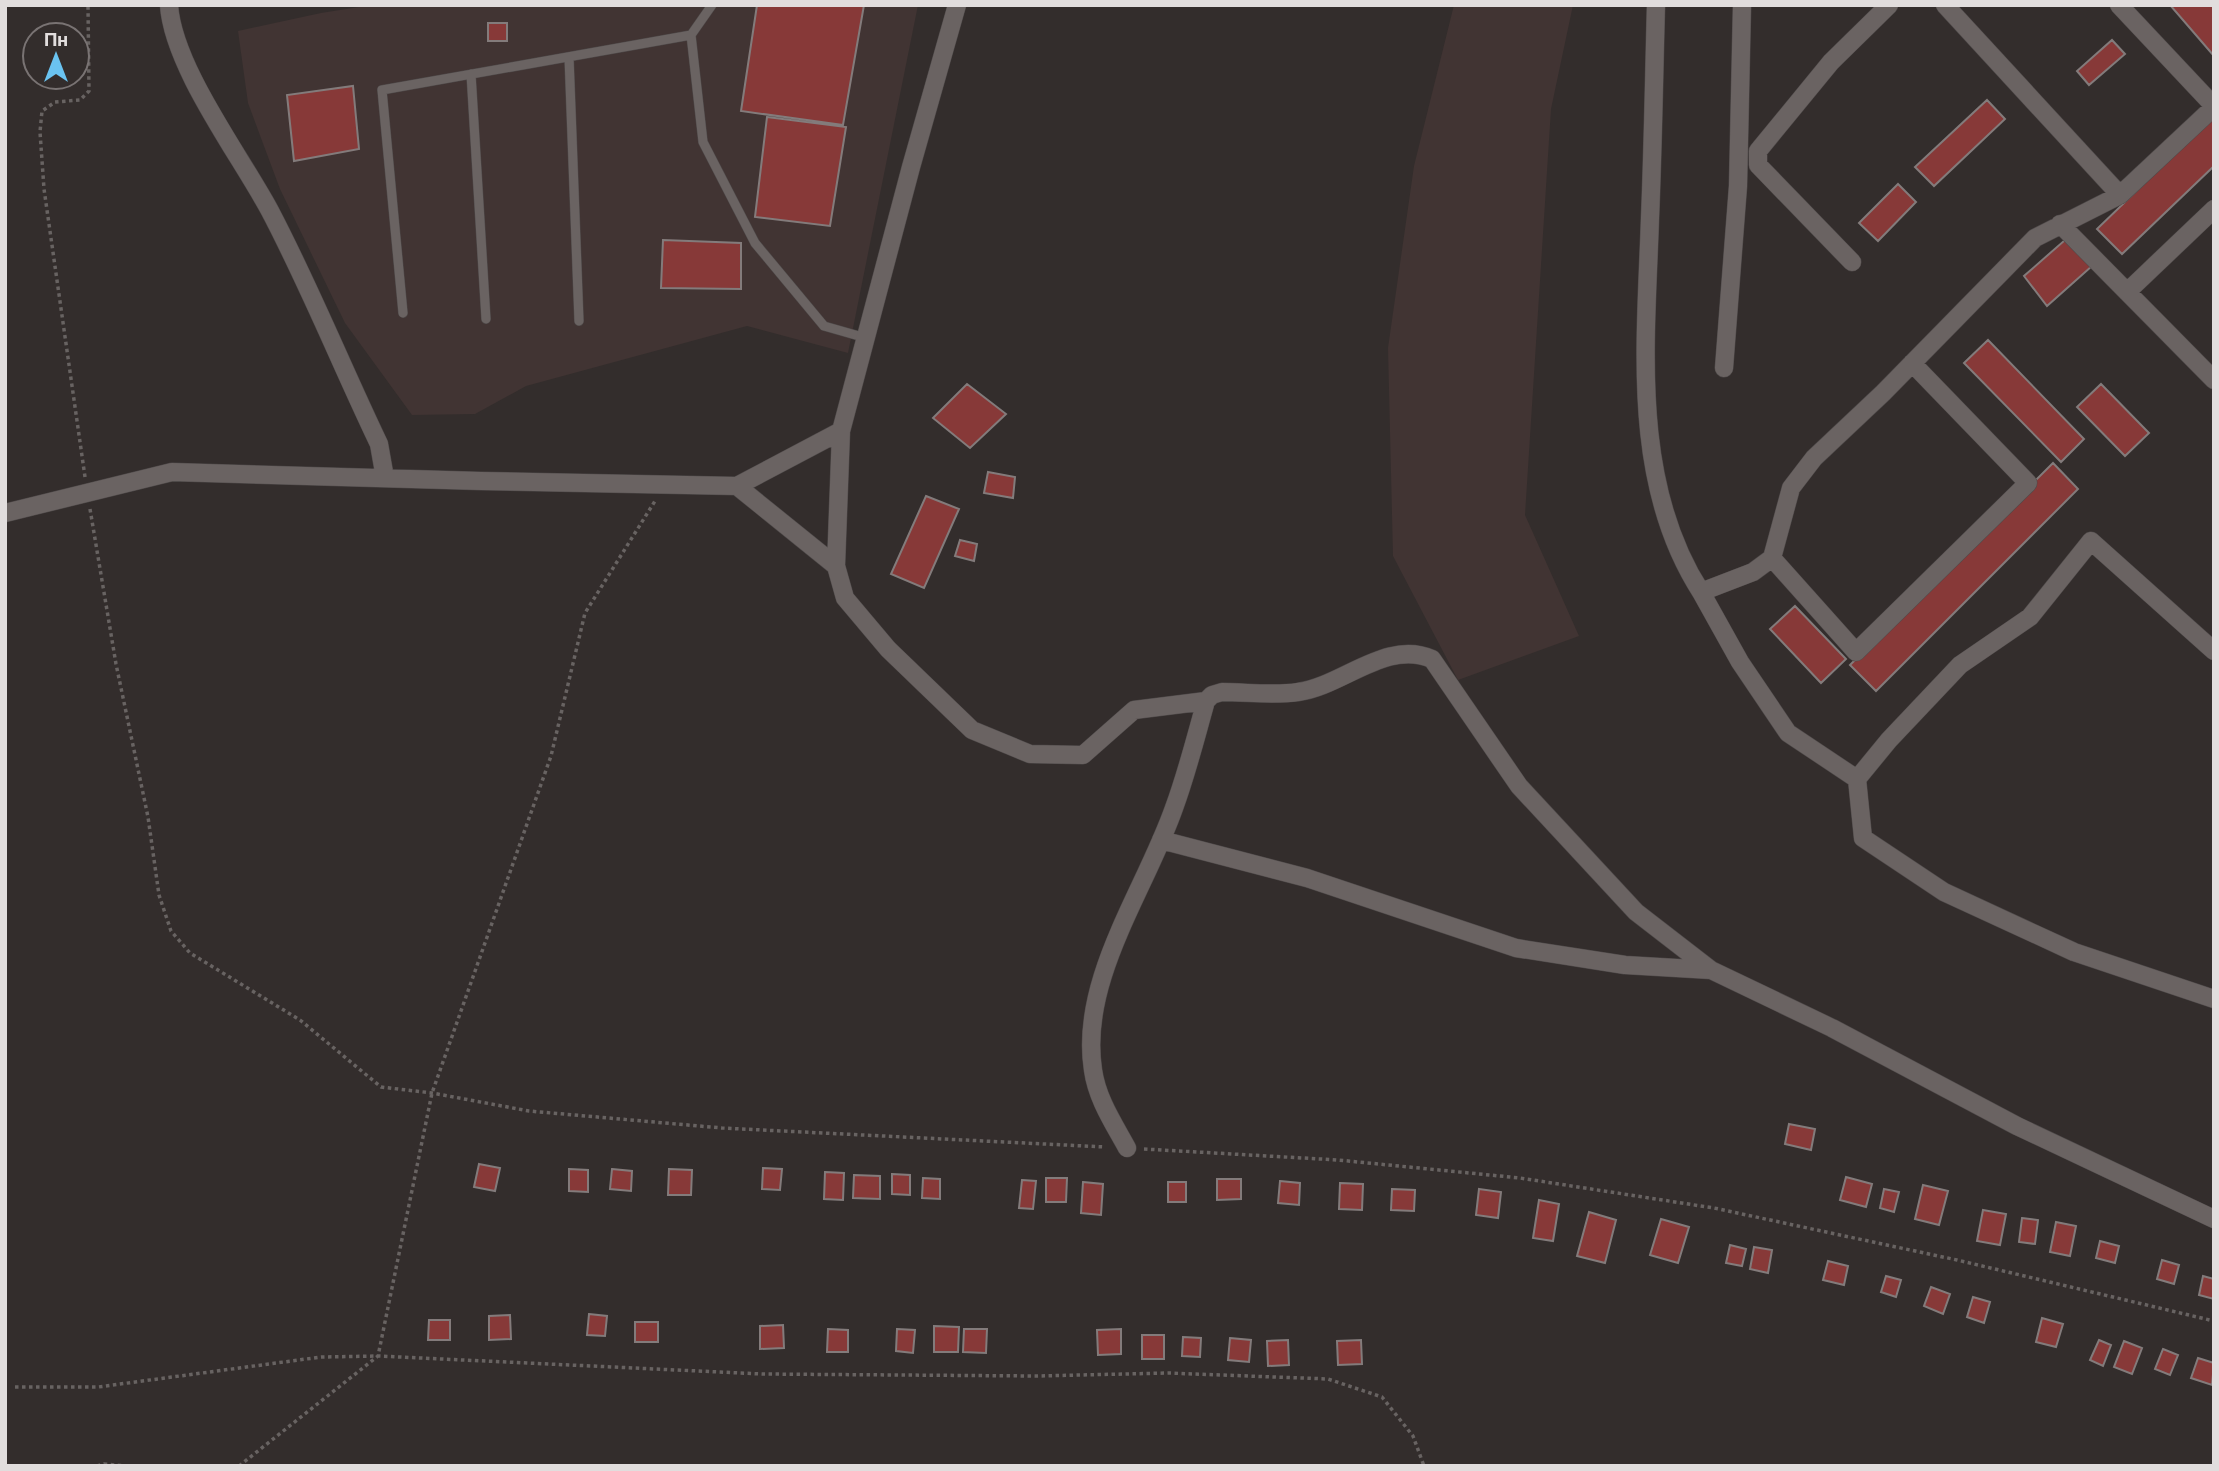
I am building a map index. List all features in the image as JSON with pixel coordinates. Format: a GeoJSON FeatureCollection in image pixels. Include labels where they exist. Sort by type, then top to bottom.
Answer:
{"type":"FeatureCollection","features":[{"type":"Feature","properties":{"kind":"street"},"geometry":{"type":"LineString","coordinates":[[169,5],[170,18],[188,69],[270,211],[379,444],[384,478]]}},
{"type":"Feature","properties":{"kind":"street"},"geometry":{"type":"LineString","coordinates":[[957,5],[842,431],[836,566],[845,598],[888,649],[972,730],[1030,754],[1083,755],[1134,710],[1206,701],[1222,692],[1299,692],[1403,653],[1418,653],[1432,659],[1519,786],[1636,912],[1711,970],[1832,1028],[2017,1126],[2214,1219]]}},
{"type":"Feature","properties":{"kind":"street"},"geometry":{"type":"LineString","coordinates":[[1656,5],[1647,316],[1647,424],[1661,501],[1685,567],[1740,662],[1788,733],[1857,779]]}},
{"type":"Feature","properties":{"kind":"street"},"geometry":{"type":"LineString","coordinates":[[1724,368],[1738,186],[1742,5]]}},
{"type":"Feature","properties":{"kind":"street"},"geometry":{"type":"LineString","coordinates":[[1852,262],[1758,165],[1758,151],[1831,62],[1889,5]]}},
{"type":"Feature","properties":{"kind":"street"},"geometry":{"type":"LineString","coordinates":[[1945,5],[2120,195]]}},
{"type":"Feature","properties":{"kind":"street"},"geometry":{"type":"LineString","coordinates":[[1701,592],[1752,572],[1772,558],[1791,488],[1814,458],[2035,238],[2120,195],[2214,107],[2119,5]]}},
{"type":"Feature","properties":{"kind":"street"},"geometry":{"type":"LineString","coordinates":[[2127,292],[2214,209]]}},
{"type":"Feature","properties":{"kind":"street"},"geometry":{"type":"LineString","coordinates":[[2060,224],[2214,380]]}},
{"type":"Feature","properties":{"kind":"street"},"geometry":{"type":"LineString","coordinates":[[1772,558],[1856,652],[2028,483],[1912,363]]}},
{"type":"Feature","properties":{"kind":"street"},"geometry":{"type":"LineString","coordinates":[[5,513],[172,472],[737,486],[842,431]]}},
{"type":"Feature","properties":{"kind":"street"},"geometry":{"type":"LineString","coordinates":[[737,486],[836,566]]}},
{"type":"Feature","properties":{"kind":"street"},"geometry":{"type":"LineString","coordinates":[[2214,651],[2091,541],[2030,617],[1960,664],[1889,740],[1857,779],[1863,838],[1944,892],[2074,952],[2214,999]]}},
{"type":"Feature","properties":{"kind":"street"},"geometry":{"type":"LineString","coordinates":[[1127,1149],[1103,1104],[1093,1071],[1091,1019],[1108,961],[1174,809],[1206,701]]}},
{"type":"Feature","properties":{"kind":"street"},"geometry":{"type":"LineString","coordinates":[[1161,840],[1307,878],[1516,948],[1625,965],[1711,970]]}},
{"type":"Feature","properties":{"kind":"lane"},"geometry":{"type":"LineString","coordinates":[[712,5],[691,35],[703,142],[755,243],[824,326],[866,338]]}},
{"type":"Feature","properties":{"kind":"lane"},"geometry":{"type":"LineString","coordinates":[[402,313],[382,90],[691,35]]}},
{"type":"Feature","properties":{"kind":"lane"},"geometry":{"type":"LineString","coordinates":[[569,57],[579,321]]}},
{"type":"Feature","properties":{"kind":"lane"},"geometry":{"type":"LineString","coordinates":[[471,74],[486,319]]}},
{"type":"Feature","properties":{"kind":"path"},"geometry":{"type":"LineString","coordinates":[[88,5],[89,91],[80,100],[55,102],[42,111],[40,132],[44,189],[116,664],[148,817],[159,895],[171,931],[190,953],[300,1020],[381,1087],[432,1093],[529,1111],[722,1128],[1338,1160],[1520,1178],[1701,1206],[1957,1260],[2214,1321]]}},
{"type":"Feature","properties":{"kind":"path"},"geometry":{"type":"LineString","coordinates":[[239,1466],[379,1356],[432,1093],[551,756],[585,613],[666,485]]}},
{"type":"Feature","properties":{"kind":"path"},"geometry":{"type":"LineString","coordinates":[[15,1387],[98,1387],[321,1357],[379,1356],[762,1374],[1037,1376],[1168,1373],[1328,1379],[1382,1397],[1413,1436],[1424,1466]]}},
{"type":"Feature","properties":{"kind":"path"},"geometry":{"type":"LineString","coordinates":[[97,1466],[127,1466]]}},
{"type":"Feature","properties":{"kind":"shaded area"},"geometry":{"type":"Polygon","coordinates":[[[372,5],[918,5],[848,353],[747,326],[526,386],[475,414],[412,415],[345,323],[280,189],[248,103],[238,31],[372,5]]]}},
{"type":"Feature","properties":{"kind":"shaded area"},"geometry":{"type":"Polygon","coordinates":[[[1454,5],[1573,5],[1551,109],[1525,515],[1579,636],[1458,680],[1393,556],[1388,348],[1414,166],[1454,5]]]}},
{"type":"Feature","properties":{"kind":"building"},"geometry":{"type":"Polygon","coordinates":[[[757,5],[864,5],[843,125],[741,111],[757,5]]]}},
{"type":"Feature","properties":{"kind":"building"},"geometry":{"type":"Polygon","coordinates":[[[2170,5],[2214,5],[2214,56],[2170,5]]]}},
{"type":"Feature","properties":{"kind":"building"},"geometry":{"type":"Polygon","coordinates":[[[488,23],[507,23],[507,41],[488,41],[488,23]]]}},
{"type":"Feature","properties":{"kind":"building"},"geometry":{"type":"Polygon","coordinates":[[[2112,40],[2125,54],[2089,85],[2077,71],[2112,40]]]}},
{"type":"Feature","properties":{"kind":"building"},"geometry":{"type":"Polygon","coordinates":[[[353,86],[359,149],[294,161],[287,95],[353,86]]]}},
{"type":"Feature","properties":{"kind":"building"},"geometry":{"type":"Polygon","coordinates":[[[1987,100],[2005,119],[1934,186],[1915,167],[1987,100]]]}},
{"type":"Feature","properties":{"kind":"building"},"geometry":{"type":"Polygon","coordinates":[[[2214,116],[2214,166],[2122,254],[2097,229],[2214,116]]]}},
{"type":"Feature","properties":{"kind":"building"},"geometry":{"type":"Polygon","coordinates":[[[767,117],[846,127],[830,226],[755,217],[767,117]]]}},
{"type":"Feature","properties":{"kind":"building"},"geometry":{"type":"Polygon","coordinates":[[[1898,184],[1916,202],[1878,241],[1859,223],[1898,184]]]}},
{"type":"Feature","properties":{"kind":"building"},"geometry":{"type":"Polygon","coordinates":[[[663,240],[741,243],[741,289],[661,288],[663,240]]]}},
{"type":"Feature","properties":{"kind":"building"},"geometry":{"type":"Polygon","coordinates":[[[2065,240],[2092,266],[2047,306],[2024,276],[2065,240]]]}},
{"type":"Feature","properties":{"kind":"building"},"geometry":{"type":"Polygon","coordinates":[[[1988,340],[2084,439],[2061,462],[1964,363],[1988,340]]]}},
{"type":"Feature","properties":{"kind":"building"},"geometry":{"type":"Polygon","coordinates":[[[967,384],[1006,414],[970,448],[933,418],[967,384]]]}},
{"type":"Feature","properties":{"kind":"building"},"geometry":{"type":"Polygon","coordinates":[[[2101,384],[2149,433],[2125,456],[2077,407],[2101,384]]]}},
{"type":"Feature","properties":{"kind":"building"},"geometry":{"type":"Polygon","coordinates":[[[2053,463],[2078,489],[1876,691],[1850,665],[2053,463]]]}},
{"type":"Feature","properties":{"kind":"building"},"geometry":{"type":"Polygon","coordinates":[[[988,472],[1015,477],[1013,498],[984,493],[988,472]]]}},
{"type":"Feature","properties":{"kind":"building"},"geometry":{"type":"Polygon","coordinates":[[[926,496],[959,509],[924,588],[891,574],[926,496]]]}},
{"type":"Feature","properties":{"kind":"building"},"geometry":{"type":"Polygon","coordinates":[[[960,540],[977,544],[974,561],[955,556],[960,540]]]}},
{"type":"Feature","properties":{"kind":"building"},"geometry":{"type":"Polygon","coordinates":[[[1795,606],[1846,659],[1821,683],[1770,629],[1795,606]]]}},
{"type":"Feature","properties":{"kind":"building"},"geometry":{"type":"Polygon","coordinates":[[[1789,1124],[1815,1129],[1811,1150],[1785,1144],[1789,1124]]]}},
{"type":"Feature","properties":{"kind":"building"},"geometry":{"type":"Polygon","coordinates":[[[479,1164],[500,1168],[495,1191],[474,1187],[479,1164]]]}},
{"type":"Feature","properties":{"kind":"building"},"geometry":{"type":"Polygon","coordinates":[[[763,1168],[782,1169],[780,1190],[762,1189],[763,1168]]]}},
{"type":"Feature","properties":{"kind":"building"},"geometry":{"type":"Polygon","coordinates":[[[569,1169],[588,1170],[588,1192],[569,1191],[569,1169]]]}},
{"type":"Feature","properties":{"kind":"building"},"geometry":{"type":"Polygon","coordinates":[[[612,1169],[632,1171],[631,1191],[610,1189],[612,1169]]]}},
{"type":"Feature","properties":{"kind":"building"},"geometry":{"type":"Polygon","coordinates":[[[669,1169],[692,1170],[691,1195],[668,1195],[669,1169]]]}},
{"type":"Feature","properties":{"kind":"building"},"geometry":{"type":"Polygon","coordinates":[[[825,1172],[844,1173],[843,1200],[824,1199],[825,1172]]]}},
{"type":"Feature","properties":{"kind":"building"},"geometry":{"type":"Polygon","coordinates":[[[892,1174],[910,1175],[910,1195],[892,1194],[892,1174]]]}},
{"type":"Feature","properties":{"kind":"building"},"geometry":{"type":"Polygon","coordinates":[[[854,1175],[880,1176],[880,1199],[853,1198],[854,1175]]]}},
{"type":"Feature","properties":{"kind":"building"},"geometry":{"type":"Polygon","coordinates":[[[1846,1177],[1872,1184],[1866,1207],[1840,1200],[1846,1177]]]}},
{"type":"Feature","properties":{"kind":"building"},"geometry":{"type":"Polygon","coordinates":[[[923,1178],[940,1179],[940,1199],[922,1198],[923,1178]]]}},
{"type":"Feature","properties":{"kind":"building"},"geometry":{"type":"Polygon","coordinates":[[[1046,1178],[1067,1178],[1066,1202],[1046,1202],[1046,1178]]]}},
{"type":"Feature","properties":{"kind":"building"},"geometry":{"type":"Polygon","coordinates":[[[1217,1179],[1241,1179],[1241,1199],[1217,1200],[1217,1179]]]}},
{"type":"Feature","properties":{"kind":"building"},"geometry":{"type":"Polygon","coordinates":[[[1022,1180],[1036,1181],[1033,1209],[1019,1208],[1022,1180]]]}},
{"type":"Feature","properties":{"kind":"building"},"geometry":{"type":"Polygon","coordinates":[[[1280,1181],[1300,1183],[1299,1205],[1278,1203],[1280,1181]]]}},
{"type":"Feature","properties":{"kind":"building"},"geometry":{"type":"Polygon","coordinates":[[[1083,1182],[1103,1184],[1101,1215],[1081,1213],[1083,1182]]]}},
{"type":"Feature","properties":{"kind":"building"},"geometry":{"type":"Polygon","coordinates":[[[1168,1182],[1186,1182],[1186,1202],[1168,1202],[1168,1182]]]}},
{"type":"Feature","properties":{"kind":"building"},"geometry":{"type":"Polygon","coordinates":[[[1340,1183],[1363,1184],[1362,1210],[1339,1209],[1340,1183]]]}},
{"type":"Feature","properties":{"kind":"building"},"geometry":{"type":"Polygon","coordinates":[[[1923,1185],[1948,1191],[1939,1225],[1915,1219],[1923,1185]]]}},
{"type":"Feature","properties":{"kind":"building"},"geometry":{"type":"Polygon","coordinates":[[[1392,1189],[1415,1190],[1414,1211],[1391,1210],[1392,1189]]]}},
{"type":"Feature","properties":{"kind":"building"},"geometry":{"type":"Polygon","coordinates":[[[1479,1189],[1501,1192],[1498,1218],[1476,1215],[1479,1189]]]}},
{"type":"Feature","properties":{"kind":"building"},"geometry":{"type":"Polygon","coordinates":[[[1884,1189],[1899,1192],[1894,1212],[1880,1208],[1884,1189]]]}},
{"type":"Feature","properties":{"kind":"building"},"geometry":{"type":"Polygon","coordinates":[[[1539,1200],[1559,1204],[1553,1241],[1533,1238],[1539,1200]]]}},
{"type":"Feature","properties":{"kind":"building"},"geometry":{"type":"Polygon","coordinates":[[[1983,1210],[2006,1214],[2000,1245],[1977,1241],[1983,1210]]]}},
{"type":"Feature","properties":{"kind":"building"},"geometry":{"type":"Polygon","coordinates":[[[1589,1212],[1616,1220],[1605,1263],[1577,1256],[1589,1212]]]}},
{"type":"Feature","properties":{"kind":"building"},"geometry":{"type":"Polygon","coordinates":[[[2022,1218],[2038,1220],[2035,1244],[2019,1242],[2022,1218]]]}},
{"type":"Feature","properties":{"kind":"building"},"geometry":{"type":"Polygon","coordinates":[[[1661,1219],[1689,1227],[1678,1263],[1650,1255],[1661,1219]]]}},
{"type":"Feature","properties":{"kind":"building"},"geometry":{"type":"Polygon","coordinates":[[[2056,1222],[2076,1226],[2070,1256],[2050,1252],[2056,1222]]]}},
{"type":"Feature","properties":{"kind":"building"},"geometry":{"type":"Polygon","coordinates":[[[2100,1241],[2119,1246],[2115,1263],[2096,1258],[2100,1241]]]}},
{"type":"Feature","properties":{"kind":"building"},"geometry":{"type":"Polygon","coordinates":[[[1730,1245],[1746,1249],[1742,1266],[1726,1263],[1730,1245]]]}},
{"type":"Feature","properties":{"kind":"building"},"geometry":{"type":"Polygon","coordinates":[[[1754,1247],[1772,1250],[1768,1273],[1750,1269],[1754,1247]]]}},
{"type":"Feature","properties":{"kind":"building"},"geometry":{"type":"Polygon","coordinates":[[[2162,1260],[2179,1265],[2174,1284],[2157,1279],[2162,1260]]]}},
{"type":"Feature","properties":{"kind":"building"},"geometry":{"type":"Polygon","coordinates":[[[1828,1261],[1848,1266],[1844,1285],[1823,1280],[1828,1261]]]}},
{"type":"Feature","properties":{"kind":"building"},"geometry":{"type":"Polygon","coordinates":[[[1886,1276],[1901,1280],[1896,1297],[1881,1292],[1886,1276]]]}},
{"type":"Feature","properties":{"kind":"building"},"geometry":{"type":"Polygon","coordinates":[[[2203,1276],[2214,1279],[2214,1299],[2199,1295],[2203,1276]]]}},
{"type":"Feature","properties":{"kind":"building"},"geometry":{"type":"Polygon","coordinates":[[[1931,1287],[1950,1294],[1943,1314],[1924,1306],[1931,1287]]]}},
{"type":"Feature","properties":{"kind":"building"},"geometry":{"type":"Polygon","coordinates":[[[1973,1297],[1990,1302],[1984,1323],[1967,1317],[1973,1297]]]}},
{"type":"Feature","properties":{"kind":"building"},"geometry":{"type":"Polygon","coordinates":[[[589,1314],[607,1316],[605,1336],[587,1335],[589,1314]]]}},
{"type":"Feature","properties":{"kind":"building"},"geometry":{"type":"Polygon","coordinates":[[[510,1315],[511,1339],[489,1340],[489,1316],[510,1315]]]}},
{"type":"Feature","properties":{"kind":"building"},"geometry":{"type":"Polygon","coordinates":[[[2042,1318],[2063,1324],[2056,1347],[2036,1342],[2042,1318]]]}},
{"type":"Feature","properties":{"kind":"building"},"geometry":{"type":"Polygon","coordinates":[[[429,1320],[450,1320],[450,1340],[428,1340],[429,1320]]]}},
{"type":"Feature","properties":{"kind":"building"},"geometry":{"type":"Polygon","coordinates":[[[635,1322],[658,1322],[658,1342],[635,1342],[635,1322]]]}},
{"type":"Feature","properties":{"kind":"building"},"geometry":{"type":"Polygon","coordinates":[[[783,1325],[784,1348],[760,1349],[760,1326],[783,1325]]]}},
{"type":"Feature","properties":{"kind":"building"},"geometry":{"type":"Polygon","coordinates":[[[934,1326],[959,1327],[958,1352],[934,1352],[934,1326]]]}},
{"type":"Feature","properties":{"kind":"building"},"geometry":{"type":"Polygon","coordinates":[[[828,1329],[848,1330],[848,1352],[827,1352],[828,1329]]]}},
{"type":"Feature","properties":{"kind":"building"},"geometry":{"type":"Polygon","coordinates":[[[897,1329],[915,1330],[913,1353],[896,1351],[897,1329]]]}},
{"type":"Feature","properties":{"kind":"building"},"geometry":{"type":"Polygon","coordinates":[[[964,1329],[987,1329],[986,1353],[963,1352],[964,1329]]]}},
{"type":"Feature","properties":{"kind":"building"},"geometry":{"type":"Polygon","coordinates":[[[1121,1329],[1121,1354],[1098,1355],[1097,1330],[1121,1329]]]}},
{"type":"Feature","properties":{"kind":"building"},"geometry":{"type":"Polygon","coordinates":[[[1142,1335],[1164,1335],[1164,1359],[1142,1359],[1142,1335]]]}},
{"type":"Feature","properties":{"kind":"building"},"geometry":{"type":"Polygon","coordinates":[[[1183,1337],[1201,1338],[1200,1357],[1182,1356],[1183,1337]]]}},
{"type":"Feature","properties":{"kind":"building"},"geometry":{"type":"Polygon","coordinates":[[[1230,1338],[1251,1340],[1249,1362],[1228,1360],[1230,1338]]]}},
{"type":"Feature","properties":{"kind":"building"},"geometry":{"type":"Polygon","coordinates":[[[1288,1340],[1289,1365],[1268,1366],[1267,1341],[1288,1340]]]}},
{"type":"Feature","properties":{"kind":"building"},"geometry":{"type":"Polygon","coordinates":[[[1361,1340],[1362,1364],[1338,1365],[1337,1341],[1361,1340]]]}},
{"type":"Feature","properties":{"kind":"building"},"geometry":{"type":"Polygon","coordinates":[[[2099,1340],[2111,1345],[2103,1366],[2090,1360],[2099,1340]]]}},
{"type":"Feature","properties":{"kind":"building"},"geometry":{"type":"Polygon","coordinates":[[[2124,1341],[2142,1348],[2132,1374],[2114,1367],[2124,1341]]]}},
{"type":"Feature","properties":{"kind":"building"},"geometry":{"type":"Polygon","coordinates":[[[2163,1349],[2178,1355],[2170,1375],[2155,1369],[2163,1349]]]}},
{"type":"Feature","properties":{"kind":"building"},"geometry":{"type":"Polygon","coordinates":[[[2198,1358],[2214,1363],[2212,1385],[2191,1378],[2198,1358]]]}}]}
